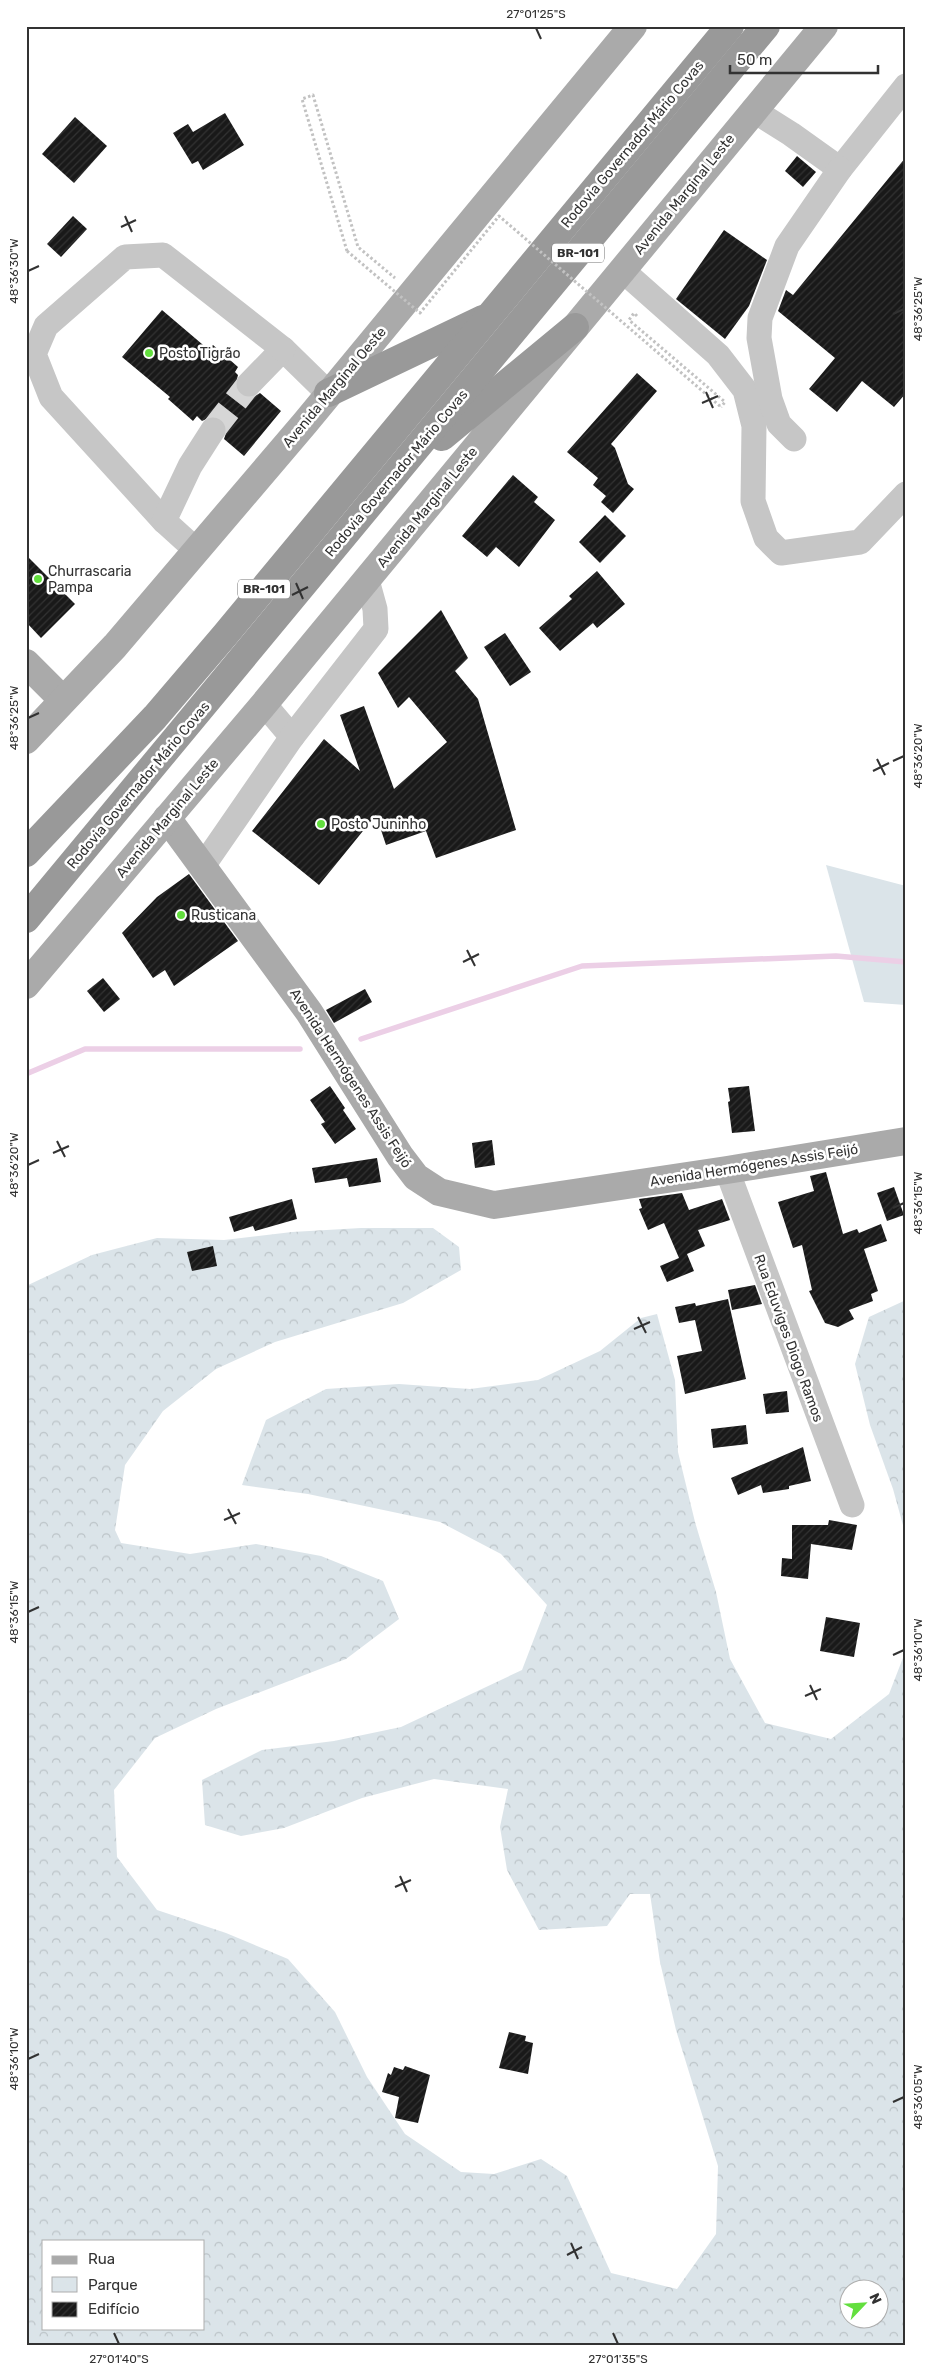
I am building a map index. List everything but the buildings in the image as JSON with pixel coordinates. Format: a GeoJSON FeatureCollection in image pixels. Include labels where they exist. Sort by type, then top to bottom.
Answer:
{"type":"FeatureCollection","features":[{"type":"Feature","properties":{"kind":"highway","name":"Rodovia Governador Mário Covas"},"geometry":{"type":"LineString","coordinates":[[26,853],[155,717],[226,635],[730,26]]}},
{"type":"Feature","properties":{"kind":"highway","name":"Rodovia Governador Mário Covas"},"geometry":{"type":"LineString","coordinates":[[26,919],[766,26]]}},
{"type":"Feature","properties":{"kind":"highway"},"geometry":{"type":"LineString","coordinates":[[328,393],[491,315]]}},
{"type":"Feature","properties":{"kind":"highway"},"geometry":{"type":"LineString","coordinates":[[390,480],[575,327]]}},
{"type":"Feature","properties":{"kind":"main road","name":"Avenida Marginal Oeste"},"geometry":{"type":"LineString","coordinates":[[26,740],[114,646],[196,550],[632,26]]}},
{"type":"Feature","properties":{"kind":"main road","name":"Avenida Marginal Leste"},"geometry":{"type":"LineString","coordinates":[[26,985],[264,704],[824,26]]}},
{"type":"Feature","properties":{"kind":"main road"},"geometry":{"type":"LineString","coordinates":[[26,663],[63,700]]}},
{"type":"Feature","properties":{"kind":"main road","name":"Avenida Hermógenes Assis Feijó"},"geometry":{"type":"LineString","coordinates":[[167,818],[309,1012],[400,1156],[416,1176],[439,1192],[494,1205],[906,1141]]}},
{"type":"Feature","properties":{"kind":"street"},"geometry":{"type":"LineString","coordinates":[[794,439],[779,424],[770,399],[759,338],[760,318],[787,246],[840,169],[906,86]]}},
{"type":"Feature","properties":{"kind":"street"},"geometry":{"type":"LineString","coordinates":[[753,110],[840,169]]}},
{"type":"Feature","properties":{"kind":"street"},"geometry":{"type":"LineString","coordinates":[[196,550],[164,521],[51,397],[34,354],[46,326],[125,258],[163,254],[283,349],[328,393]]}},
{"type":"Feature","properties":{"kind":"street"},"geometry":{"type":"LineString","coordinates":[[622,270],[718,355],[744,390],[754,426],[753,500],[766,538],[781,552],[860,542],[906,494]]}},
{"type":"Feature","properties":{"kind":"street"},"geometry":{"type":"LineString","coordinates":[[249,384],[283,349]]}},
{"type":"Feature","properties":{"kind":"street"},"geometry":{"type":"LineString","coordinates":[[164,521],[190,466],[213,430]]}},
{"type":"Feature","properties":{"kind":"street"},"geometry":{"type":"LineString","coordinates":[[203,866],[292,737],[376,629],[374,609],[366,580]]}},
{"type":"Feature","properties":{"kind":"street"},"geometry":{"type":"LineString","coordinates":[[264,704],[292,737]]}},
{"type":"Feature","properties":{"kind":"street","name":"Rua Eduviges Diogo Ramos"},"geometry":{"type":"LineString","coordinates":[[727,1170],[852,1505]]}},
{"type":"Feature","properties":{"kind":"path"},"geometry":{"type":"LineString","coordinates":[[412,292],[358,247],[313,95],[302,99],[347,251],[420,313],[499,216],[721,407],[725,402],[629,320],[634,313],[642,319]]}},
{"type":"Feature","properties":{"kind":"green space"},"geometry":{"type":"Polygon","coordinates":[[[826,865],[906,886],[906,1005],[864,1002],[826,865]]]}},
{"type":"Feature","properties":{"kind":"green space"},"geometry":{"type":"Polygon","coordinates":[[[361,1228],[433,1228],[459,1247],[461,1270],[403,1303],[275,1342],[216,1369],[163,1411],[125,1465],[115,1530],[121,1543],[190,1554],[256,1544],[321,1556],[383,1581],[399,1619],[346,1659],[216,1709],[155,1738],[114,1790],[117,1857],[157,1910],[226,1933],[288,1959],[335,2012],[367,2077],[405,2134],[461,2172],[494,2174],[541,2159],[567,2176],[611,2273],[677,2289],[716,2234],[718,2166],[676,2030],[660,1962],[650,1894],[630,1894],[607,1926],[539,1930],[507,1870],[500,1827],[508,1789],[434,1779],[362,1798],[284,1828],[241,1836],[205,1825],[202,1780],[262,1750],[334,1741],[401,1727],[522,1670],[547,1605],[501,1554],[440,1522],[308,1494],[242,1485],[266,1420],[326,1389],[399,1384],[470,1389],[538,1380],[600,1351],[641,1318],[657,1314],[675,1380],[678,1452],[695,1522],[716,1592],[730,1659],[765,1723],[831,1739],[889,1694],[906,1650],[906,2346],[26,2346],[26,1286],[92,1255],[157,1238],[224,1240],[292,1232],[361,1228]]]}},
{"type":"Feature","properties":{"kind":"green space"},"geometry":{"type":"Polygon","coordinates":[[[906,1300],[906,1536],[893,1489],[870,1425],[855,1364],[869,1317],[906,1300]]]}},
{"type":"Feature","properties":{"kind":"waterway"},"geometry":{"type":"LineString","coordinates":[[361,1039],[582,966],[836,956],[906,962]]}},
{"type":"Feature","properties":{"kind":"waterway"},"geometry":{"type":"LineString","coordinates":[[26,1074],[85,1049],[300,1049]]}},
{"type":"Feature","properties":{"kind":"tunnel"},"geometry":{"type":"LineString","coordinates":[[213,430],[249,384]]}},
{"type":"Feature","properties":{"kind":"place","name":"Posto Tigrão"},"geometry":{"type":"Point","coordinates":[149,353]}},
{"type":"Feature","properties":{"kind":"place","name":"Churrascaria Pampa"},"geometry":{"type":"Point","coordinates":[38,579]}},
{"type":"Feature","properties":{"kind":"place","name":"Posto Juninho"},"geometry":{"type":"Point","coordinates":[321,824]}},
{"type":"Feature","properties":{"kind":"place","name":"Rusticana"},"geometry":{"type":"Point","coordinates":[181,915]}}]}
